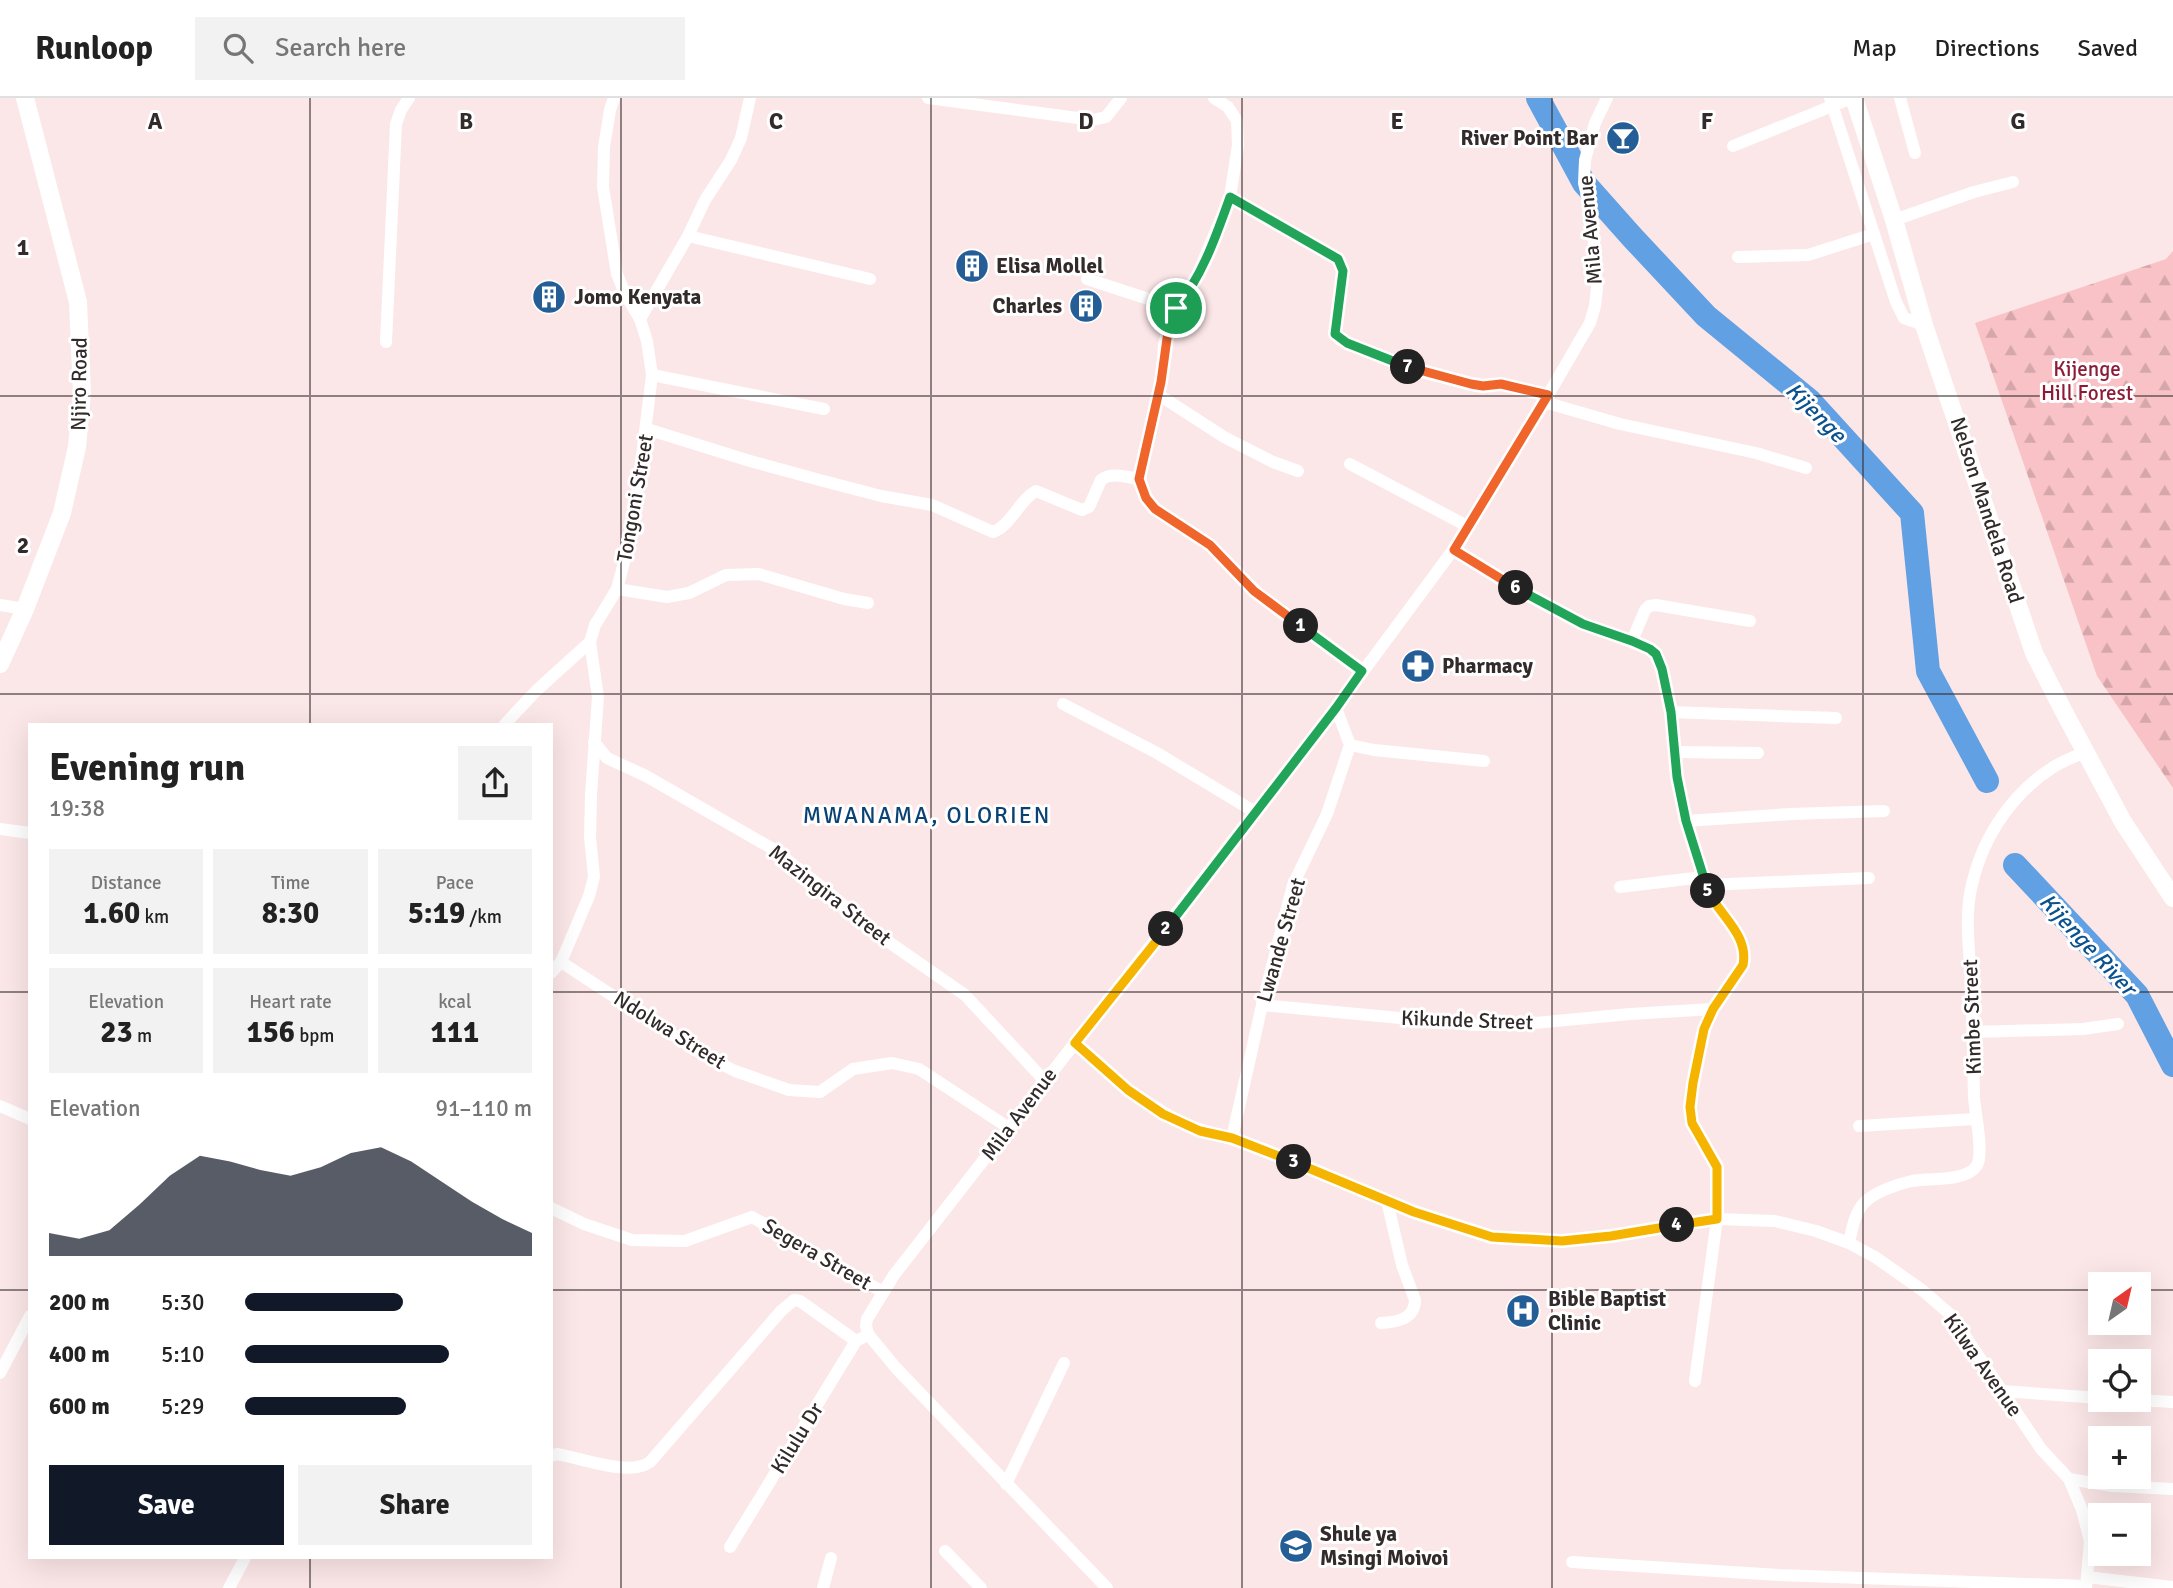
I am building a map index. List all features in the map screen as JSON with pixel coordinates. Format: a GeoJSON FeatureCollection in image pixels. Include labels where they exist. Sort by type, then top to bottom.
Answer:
{"type":"FeatureCollection","features":[{"type":"Feature","properties":{"kind":"main road","name":"Njiro Road"},"geometry":{"type":"LineString","coordinates":[[0,664],[25,609],[62,513],[77,447],[82,393],[78,302],[25,98]]}},
{"type":"Feature","properties":{"kind":"main road","name":"Nelson Mandela Road"},"geometry":{"type":"LineString","coordinates":[[1853,98],[1894,220],[1924,325],[1962,431],[2034,653],[2123,822],[2173,898]]}},
{"type":"Feature","properties":{"kind":"street"},"geometry":{"type":"LineString","coordinates":[[386,342],[396,124],[409,98]]}},
{"type":"Feature","properties":{"kind":"street","name":"Tongoni Street"},"geometry":{"type":"LineString","coordinates":[[590,642],[594,625],[617,589],[634,528],[652,375],[647,341],[640,319],[617,274],[603,187],[604,147],[614,98]]}},
{"type":"Feature","properties":{"kind":"street"},"geometry":{"type":"LineString","coordinates":[[640,319],[705,201],[731,160],[740,138],[750,98]]}},
{"type":"Feature","properties":{"kind":"street"},"geometry":{"type":"LineString","coordinates":[[928,98],[1093,120],[1106,117],[1121,98]]}},
{"type":"Feature","properties":{"kind":"street"},"geometry":{"type":"LineString","coordinates":[[1214,98],[1228,107],[1237,121],[1238,145],[1230,197],[1197,276],[1169,324],[1159,395],[1139,479],[1146,498],[1155,509],[1210,545],[1266,601],[1362,671]]}},
{"type":"Feature","properties":{"kind":"street","name":"Mila Avenue"},"geometry":{"type":"LineString","coordinates":[[868,1334],[867,1319],[894,1275],[1336,708],[1454,550],[1546,399],[1590,323],[1595,306],[1597,288],[1592,216],[1584,183],[1585,160],[1595,123],[1607,98]]}},
{"type":"Feature","properties":{"kind":"street"},"geometry":{"type":"LineString","coordinates":[[1733,146],[1831,102],[1853,98]]}},
{"type":"Feature","properties":{"kind":"street"},"geometry":{"type":"LineString","coordinates":[[1900,98],[1915,153]]}},
{"type":"Feature","properties":{"kind":"street"},"geometry":{"type":"LineString","coordinates":[[1831,102],[1896,302],[1904,318],[1924,325]]}},
{"type":"Feature","properties":{"kind":"street"},"geometry":{"type":"LineString","coordinates":[[1894,220],[1974,192],[2013,182]]}},
{"type":"Feature","properties":{"kind":"street"},"geometry":{"type":"LineString","coordinates":[[1230,197],[1338,259],[1343,271],[1335,334],[1340,340],[1421,372],[1483,386],[1501,384],[1620,424],[1756,453],[1807,468]]}},
{"type":"Feature","properties":{"kind":"street"},"geometry":{"type":"LineString","coordinates":[[1738,257],[1808,255],[1874,234]]}},
{"type":"Feature","properties":{"kind":"street"},"geometry":{"type":"LineString","coordinates":[[688,236],[870,279]]}},
{"type":"Feature","properties":{"kind":"street"},"geometry":{"type":"LineString","coordinates":[[1087,279],[1176,308]]}},
{"type":"Feature","properties":{"kind":"street"},"geometry":{"type":"LineString","coordinates":[[652,375],[824,409]]}},
{"type":"Feature","properties":{"kind":"street"},"geometry":{"type":"LineString","coordinates":[[1159,395],[1224,437],[1273,462],[1298,471]]}},
{"type":"Feature","properties":{"kind":"street"},"geometry":{"type":"LineString","coordinates":[[647,429],[829,483],[932,505],[993,532],[1001,528],[1036,491],[1082,510],[1089,507],[1101,480],[1105,477],[1139,479]]}},
{"type":"Feature","properties":{"kind":"street"},"geometry":{"type":"LineString","coordinates":[[1350,464],[1469,527]]}},
{"type":"Feature","properties":{"kind":"street"},"geometry":{"type":"LineString","coordinates":[[1454,550],[1545,605],[1583,624],[1632,641],[1656,654],[1671,712],[1674,752],[1686,821],[1704,881],[1719,909],[1735,929],[1744,950],[1743,965],[1713,1009],[1704,1029],[1690,1107],[1692,1123],[1717,1167],[1717,1219],[1695,1381]]}},
{"type":"Feature","properties":{"kind":"street"},"geometry":{"type":"LineString","coordinates":[[617,589],[667,597],[689,593],[726,575],[744,573],[759,574],[844,599],[868,603]]}},
{"type":"Feature","properties":{"kind":"street"},"geometry":{"type":"LineString","coordinates":[[0,605],[25,609]]}},
{"type":"Feature","properties":{"kind":"street"},"geometry":{"type":"LineString","coordinates":[[1632,641],[1649,606],[1657,605],[1750,621]]}},
{"type":"Feature","properties":{"kind":"street"},"geometry":{"type":"LineString","coordinates":[[506,723],[537,690],[590,642]]}},
{"type":"Feature","properties":{"kind":"street"},"geometry":{"type":"LineString","coordinates":[[553,971],[561,962],[589,896],[594,877],[590,837],[598,697],[590,642]]}},
{"type":"Feature","properties":{"kind":"street"},"geometry":{"type":"LineString","coordinates":[[1063,704],[1157,753],[1255,812]]}},
{"type":"Feature","properties":{"kind":"street"},"geometry":{"type":"LineString","coordinates":[[1336,708],[1350,745],[1374,750],[1484,761]]}},
{"type":"Feature","properties":{"kind":"street"},"geometry":{"type":"LineString","coordinates":[[1671,712],[1836,718]]}},
{"type":"Feature","properties":{"kind":"street","name":"Mazingira Street"},"geometry":{"type":"LineString","coordinates":[[594,742],[607,758],[646,776],[773,849],[873,931],[965,995],[1044,1080]]}},
{"type":"Feature","properties":{"kind":"street","name":"Lwande Street"},"geometry":{"type":"LineString","coordinates":[[1232,1138],[1293,885],[1327,814],[1350,745]]}},
{"type":"Feature","properties":{"kind":"street"},"geometry":{"type":"LineString","coordinates":[[1674,752],[1758,753]]}},
{"type":"Feature","properties":{"kind":"street","name":"Kimbe Street"},"geometry":{"type":"LineString","coordinates":[[1849,1243],[1856,1216],[1865,1202],[1911,1181],[1961,1176],[1972,1171],[1978,1164],[1980,1154],[1975,1119],[1968,928],[1970,895],[1980,857],[1993,829],[2029,785],[2053,767],[2085,752]]}},
{"type":"Feature","properties":{"kind":"street"},"geometry":{"type":"LineString","coordinates":[[1686,821],[1884,811]]}},
{"type":"Feature","properties":{"kind":"street"},"geometry":{"type":"LineString","coordinates":[[0,830],[28,833]]}},
{"type":"Feature","properties":{"kind":"street"},"geometry":{"type":"LineString","coordinates":[[1620,887],[1704,881],[1869,878]]}},
{"type":"Feature","properties":{"kind":"street","name":"Ndolwa Street"},"geometry":{"type":"LineString","coordinates":[[561,962],[705,1056],[736,1071],[789,1090],[820,1092],[853,1069],[892,1063],[919,1069],[1009,1128]]}},
{"type":"Feature","properties":{"kind":"street","name":"Kikunde Street"},"geometry":{"type":"LineString","coordinates":[[1262,1005],[1474,1025],[1513,1025],[1713,1009]]}},
{"type":"Feature","properties":{"kind":"street"},"geometry":{"type":"LineString","coordinates":[[1973,1032],[2083,1029],[2118,1024]]}},
{"type":"Feature","properties":{"kind":"street","name":"Kilwa Avenue"},"geometry":{"type":"LineString","coordinates":[[1075,1043],[1128,1090],[1163,1114],[1200,1131],[1232,1138],[1457,1228],[1492,1237],[1562,1241],[1717,1219],[1775,1221],[1849,1243],[1875,1257],[1922,1290],[1951,1315],[2041,1448],[2069,1479],[2082,1510],[2090,1541],[2086,1583]]}},
{"type":"Feature","properties":{"kind":"street"},"geometry":{"type":"LineString","coordinates":[[0,1107],[28,1118]]}},
{"type":"Feature","properties":{"kind":"street"},"geometry":{"type":"LineString","coordinates":[[1859,1126],[1975,1119]]}},
{"type":"Feature","properties":{"kind":"street"},"geometry":{"type":"LineString","coordinates":[[1381,1322],[1408,1317],[1415,1308],[1415,1300],[1394,1239],[1387,1201]]}},
{"type":"Feature","properties":{"kind":"street","name":"Segera Street"},"geometry":{"type":"LineString","coordinates":[[553,1209],[584,1224],[632,1240],[685,1241],[752,1217],[883,1293]]}},
{"type":"Feature","properties":{"kind":"street"},"geometry":{"type":"LineString","coordinates":[[553,1456],[565,1455],[637,1469],[643,1467],[781,1311],[794,1300],[800,1301],[856,1341]]}},
{"type":"Feature","properties":{"kind":"street"},"geometry":{"type":"LineString","coordinates":[[0,1373],[28,1320]]}},
{"type":"Feature","properties":{"kind":"street"},"geometry":{"type":"LineString","coordinates":[[868,1334],[1006,1484],[1107,1588]]}},
{"type":"Feature","properties":{"kind":"street","name":"Kilulu Dr"},"geometry":{"type":"LineString","coordinates":[[730,1547],[856,1341],[868,1334]]}},
{"type":"Feature","properties":{"kind":"street"},"geometry":{"type":"LineString","coordinates":[[1006,1484],[1064,1363]]}},
{"type":"Feature","properties":{"kind":"street"},"geometry":{"type":"LineString","coordinates":[[2002,1391],[2088,1397]]}},
{"type":"Feature","properties":{"kind":"street"},"geometry":{"type":"LineString","coordinates":[[2151,1401],[2173,1402]]}},
{"type":"Feature","properties":{"kind":"street"},"geometry":{"type":"LineString","coordinates":[[2069,1479],[2112,1486],[2173,1489]]}},
{"type":"Feature","properties":{"kind":"street"},"geometry":{"type":"LineString","coordinates":[[945,1551],[981,1588]]}},
{"type":"Feature","properties":{"kind":"street"},"geometry":{"type":"LineString","coordinates":[[823,1588],[831,1558]]}},
{"type":"Feature","properties":{"kind":"street"},"geometry":{"type":"LineString","coordinates":[[229,1588],[244,1559]]}},
{"type":"Feature","properties":{"kind":"street"},"geometry":{"type":"LineString","coordinates":[[1572,1562],[1779,1575],[2173,1587]]}},
{"type":"Feature","properties":{"kind":"green space","name":"Kijenge Hill Forest"},"geometry":{"type":"Polygon","coordinates":[[[2173,251],[2173,788],[2097,676],[1975,323],[2166,259],[2173,251]]]}},
{"type":"Feature","properties":{"kind":"waterway","name":"Kijenge"},"geometry":{"type":"LineString","coordinates":[[1538,98],[1584,183],[1632,237],[1706,316],[1810,401],[1912,513],[1928,671],[1987,781]]}},
{"type":"Feature","properties":{"kind":"waterway","name":"Kijenge River"},"geometry":{"type":"LineString","coordinates":[[2015,865],[2137,995],[2173,1065]]}},
{"type":"Feature","properties":{"kind":"place","name":"River Point Bar"},"geometry":{"type":"Point","coordinates":[1623,138]}},
{"type":"Feature","properties":{"kind":"place","name":"Elisa Mollel"},"geometry":{"type":"Point","coordinates":[972,266]}},
{"type":"Feature","properties":{"kind":"place","name":"Jomo Kenyata"},"geometry":{"type":"Point","coordinates":[549,297]}},
{"type":"Feature","properties":{"kind":"place","name":"Charles"},"geometry":{"type":"Point","coordinates":[1086,306]}},
{"type":"Feature","properties":{"kind":"place","name":"Pharmacy"},"geometry":{"type":"Point","coordinates":[1418,666]}},
{"type":"Feature","properties":{"kind":"place","name":"Bible Baptist Clinic"},"geometry":{"type":"Point","coordinates":[1523,1311]}},
{"type":"Feature","properties":{"kind":"place","name":"Shule ya Msingi Moivoi"},"geometry":{"type":"Point","coordinates":[1296,1546]}},
{"type":"Feature","properties":{"kind":"district","name":"MWANAMA, OLORIEN"},"geometry":{"type":"Point","coordinates":[927,815]}},
{"type":"Feature","properties":{"kind":"route"},"geometry":{"type":"LineString","coordinates":[[1230,197],[1338,259],[1343,271],[1335,334],[1340,340],[1421,372],[1471,384],[1501,384],[1548,395],[1454,550],[1545,605],[1583,624],[1650,649],[1660,661],[1671,712],[1677,777],[1686,821],[1710,895],[1741,939],[1745,957],[1743,965],[1713,1009],[1704,1029],[1690,1107],[1692,1123],[1717,1167],[1717,1219],[1562,1241],[1492,1237],[1457,1228],[1266,1150],[1183,1124],[1128,1090],[1075,1043],[1222,856],[1362,671],[1266,601],[1220,553],[1155,509],[1146,498],[1139,479],[1161,382],[1164,345],[1176,308],[1188,294],[1197,276],[1230,197]]}}]}
